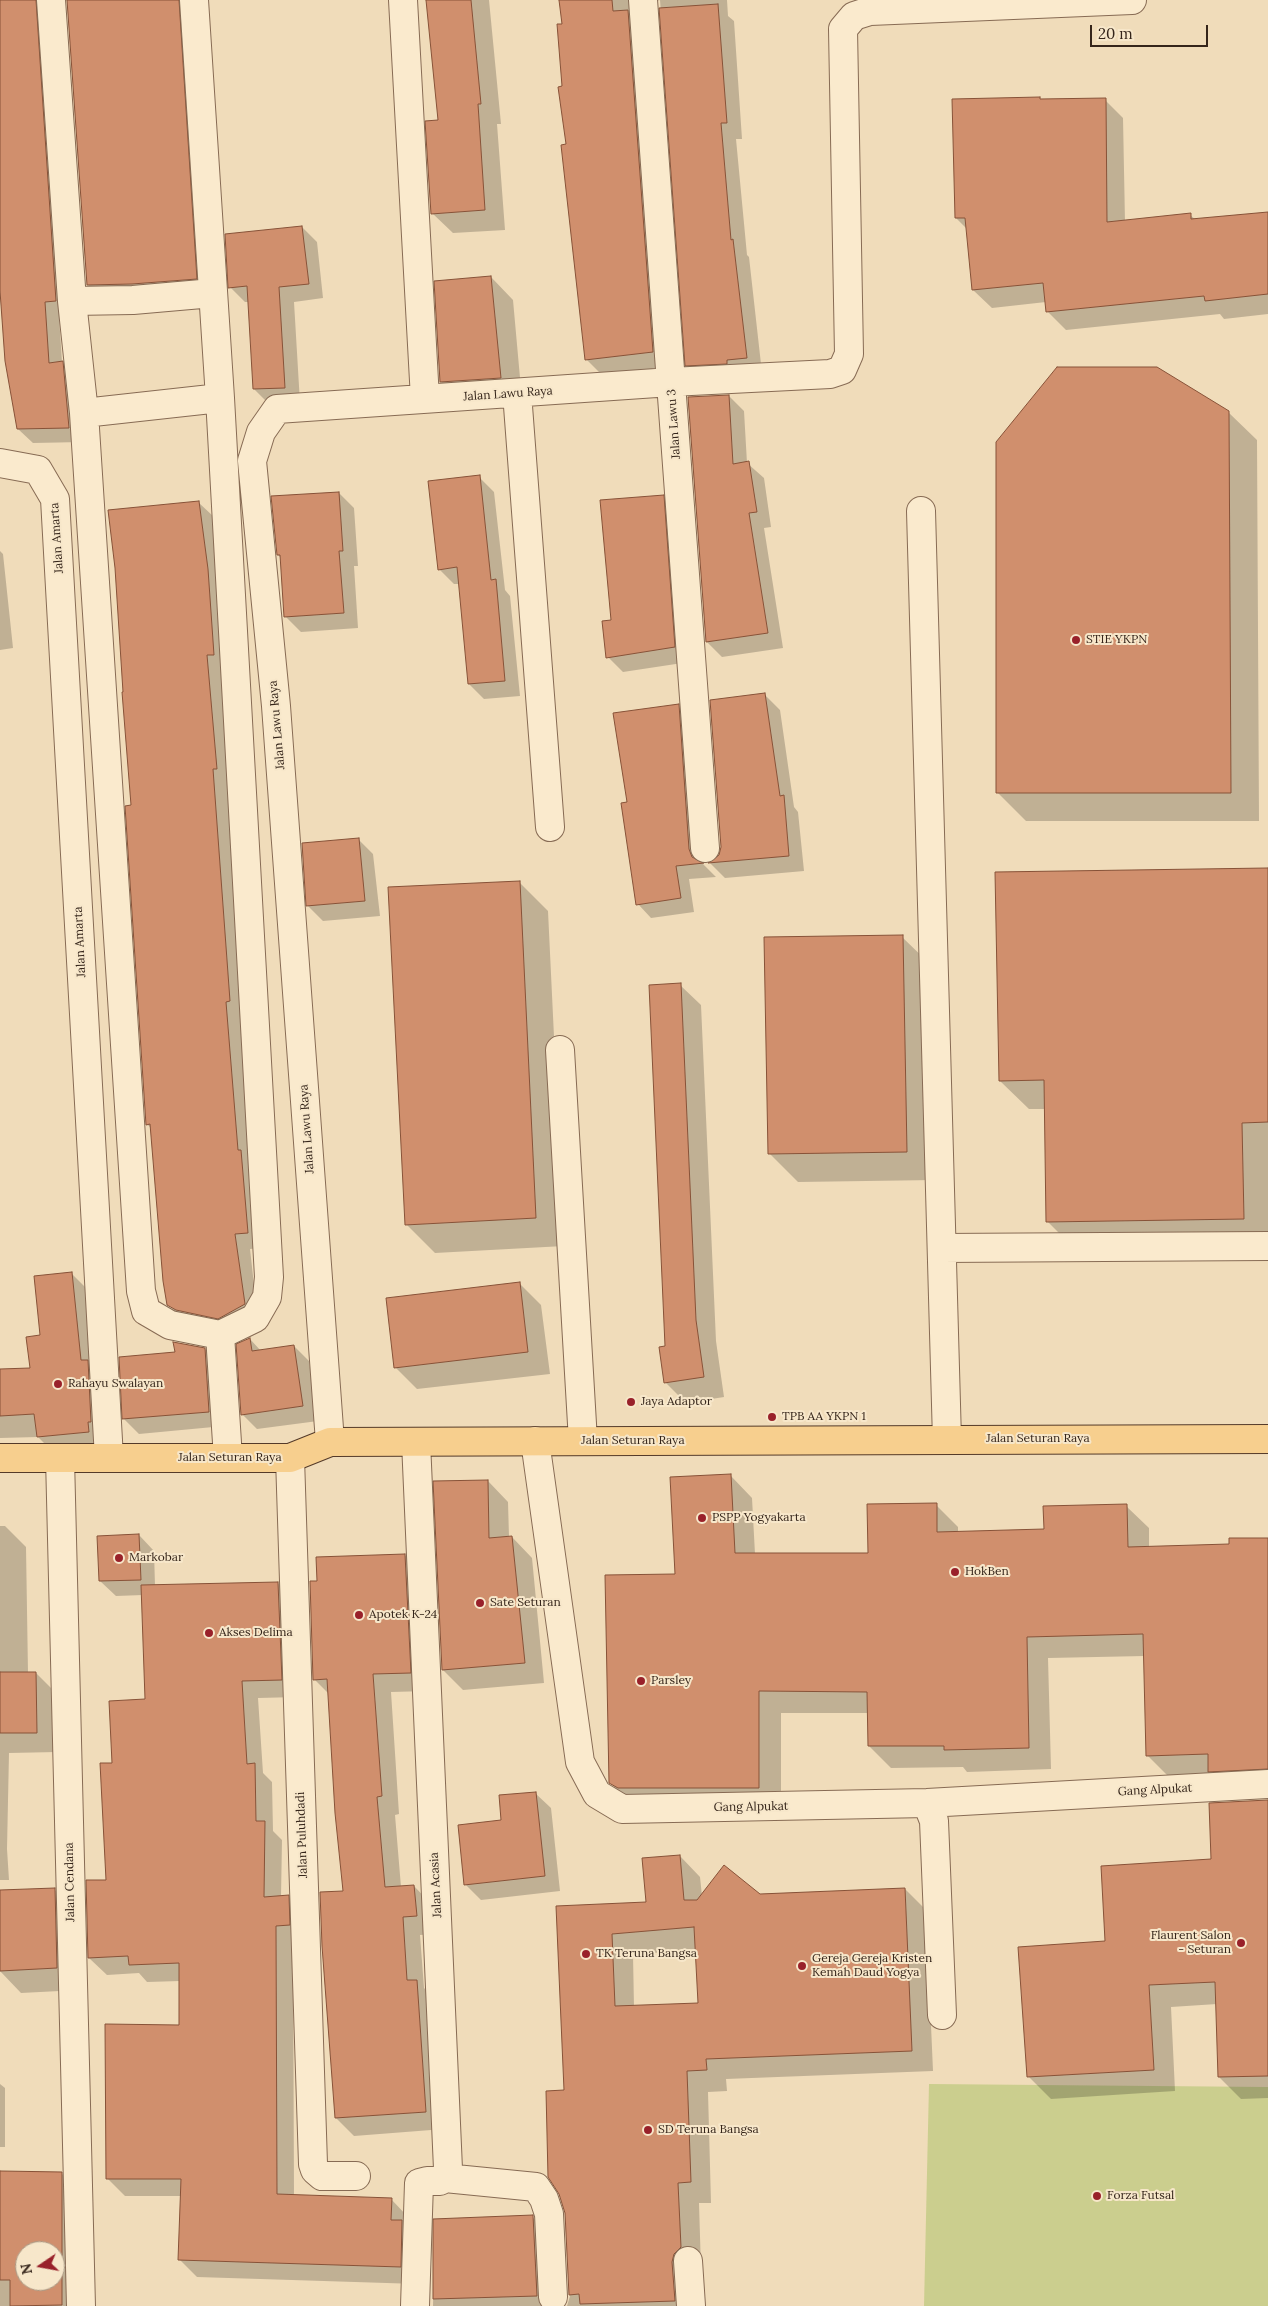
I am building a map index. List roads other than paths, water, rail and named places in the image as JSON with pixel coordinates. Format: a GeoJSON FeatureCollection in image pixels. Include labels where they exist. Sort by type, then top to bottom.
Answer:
{"type":"FeatureCollection","features":[{"type":"Feature","properties":{"kind":"main road","name":"Jalan Seturan Raya"},"geometry":{"type":"LineString","coordinates":[[0,1458],[290,1458],[330,1442],[1268,1439]]}},
{"type":"Feature","properties":{"kind":"street"},"geometry":{"type":"LineString","coordinates":[[51,0],[72,301],[84,413],[142,1291],[146,1311],[170,1325],[220,1335],[255,1318],[267,1297],[268,1277],[220,398],[194,0]]}},
{"type":"Feature","properties":{"kind":"street"},"geometry":{"type":"LineString","coordinates":[[403,0],[425,399]]}},
{"type":"Feature","properties":{"kind":"street","name":"Jalan Lawu 3"},"geometry":{"type":"LineString","coordinates":[[643,0],[705,848]]}},
{"type":"Feature","properties":{"kind":"street","name":"Jalan Lawu Raya"},"geometry":{"type":"LineString","coordinates":[[330,1442],[276,706],[252,461],[261,432],[278,409],[671,382],[830,374],[842,370],[849,354],[843,29],[854,16],[870,11],[1132,0]]}},
{"type":"Feature","properties":{"kind":"street"},"geometry":{"type":"LineString","coordinates":[[72,301],[133,300],[213,293]]}},
{"type":"Feature","properties":{"kind":"street"},"geometry":{"type":"LineString","coordinates":[[517,393],[550,827]]}},
{"type":"Feature","properties":{"kind":"street"},"geometry":{"type":"LineString","coordinates":[[84,413],[220,398]]}},
{"type":"Feature","properties":{"kind":"street","name":"Jalan Amarta"},"geometry":{"type":"LineString","coordinates":[[0,463],[38,470],[55,498],[109,1458]]}},
{"type":"Feature","properties":{"kind":"street"},"geometry":{"type":"LineString","coordinates":[[921,511],[946,1440]]}},
{"type":"Feature","properties":{"kind":"street"},"geometry":{"type":"LineString","coordinates":[[560,1050],[583,1441]]}},
{"type":"Feature","properties":{"kind":"street"},"geometry":{"type":"LineString","coordinates":[[942,1248],[1268,1246]]}},
{"type":"Feature","properties":{"kind":"street"},"geometry":{"type":"LineString","coordinates":[[220,1335],[228,1458]]}},
{"type":"Feature","properties":{"kind":"street","name":"Gang Alpukat"},"geometry":{"type":"LineString","coordinates":[[536,1441],[580,1762],[597,1794],[622,1809],[927,1804],[1268,1784]]}},
{"type":"Feature","properties":{"kind":"street","name":"Jalan Acasia"},"geometry":{"type":"LineString","coordinates":[[416,1442],[448,2169],[445,2178]]}},
{"type":"Feature","properties":{"kind":"street","name":"Jalan Cendana"},"geometry":{"type":"LineString","coordinates":[[60,1458],[80,2306]]}},
{"type":"Feature","properties":{"kind":"street","name":"Jalan Puluhdadi"},"geometry":{"type":"LineString","coordinates":[[290,1458],[313,2164],[315,2170],[322,2176],[356,2176]]}},
{"type":"Feature","properties":{"kind":"street"},"geometry":{"type":"LineString","coordinates":[[927,1804],[934,1821],[942,2015]]}},
{"type":"Feature","properties":{"kind":"street"},"geometry":{"type":"LineString","coordinates":[[415,2306],[419,2183],[427,2180],[440,2181],[445,2178],[536,2186],[544,2199],[549,2214],[553,2297]]}},
{"type":"Feature","properties":{"kind":"street"},"geometry":{"type":"LineString","coordinates":[[688,2261],[691,2306]]}},
{"type":"Feature","properties":{"kind":"place","name":"STIE YKPN"},"geometry":{"type":"Point","coordinates":[1076,640]}},
{"type":"Feature","properties":{"kind":"place","name":"Rahayu Swalayan"},"geometry":{"type":"Point","coordinates":[58,1384]}},
{"type":"Feature","properties":{"kind":"place","name":"Jaya Adaptor"},"geometry":{"type":"Point","coordinates":[631,1402]}},
{"type":"Feature","properties":{"kind":"place","name":"TPB AA YKPN 1"},"geometry":{"type":"Point","coordinates":[772,1417]}},
{"type":"Feature","properties":{"kind":"place","name":"PSPP Yogyakarta"},"geometry":{"type":"Point","coordinates":[702,1518]}},
{"type":"Feature","properties":{"kind":"place","name":"Markobar"},"geometry":{"type":"Point","coordinates":[119,1558]}},
{"type":"Feature","properties":{"kind":"place","name":"HokBen"},"geometry":{"type":"Point","coordinates":[955,1572]}},
{"type":"Feature","properties":{"kind":"place","name":"Sate Seturan"},"geometry":{"type":"Point","coordinates":[480,1603]}},
{"type":"Feature","properties":{"kind":"place","name":"Apotek K-24"},"geometry":{"type":"Point","coordinates":[359,1615]}},
{"type":"Feature","properties":{"kind":"place","name":"Akses Delima"},"geometry":{"type":"Point","coordinates":[209,1633]}},
{"type":"Feature","properties":{"kind":"place","name":"Parsley"},"geometry":{"type":"Point","coordinates":[641,1681]}},
{"type":"Feature","properties":{"kind":"place","name":"Flaurent Salon - Seturan"},"geometry":{"type":"Point","coordinates":[1241,1943]}},
{"type":"Feature","properties":{"kind":"place","name":"TK Teruna Bangsa"},"geometry":{"type":"Point","coordinates":[586,1954]}},
{"type":"Feature","properties":{"kind":"place","name":"Gereja Gereja Kristen Kemah Daud Yogya"},"geometry":{"type":"Point","coordinates":[802,1966]}},
{"type":"Feature","properties":{"kind":"place","name":"SD Teruna Bangsa"},"geometry":{"type":"Point","coordinates":[648,2130]}},
{"type":"Feature","properties":{"kind":"place","name":"Forza Futsal"},"geometry":{"type":"Point","coordinates":[1097,2196]}}]}
